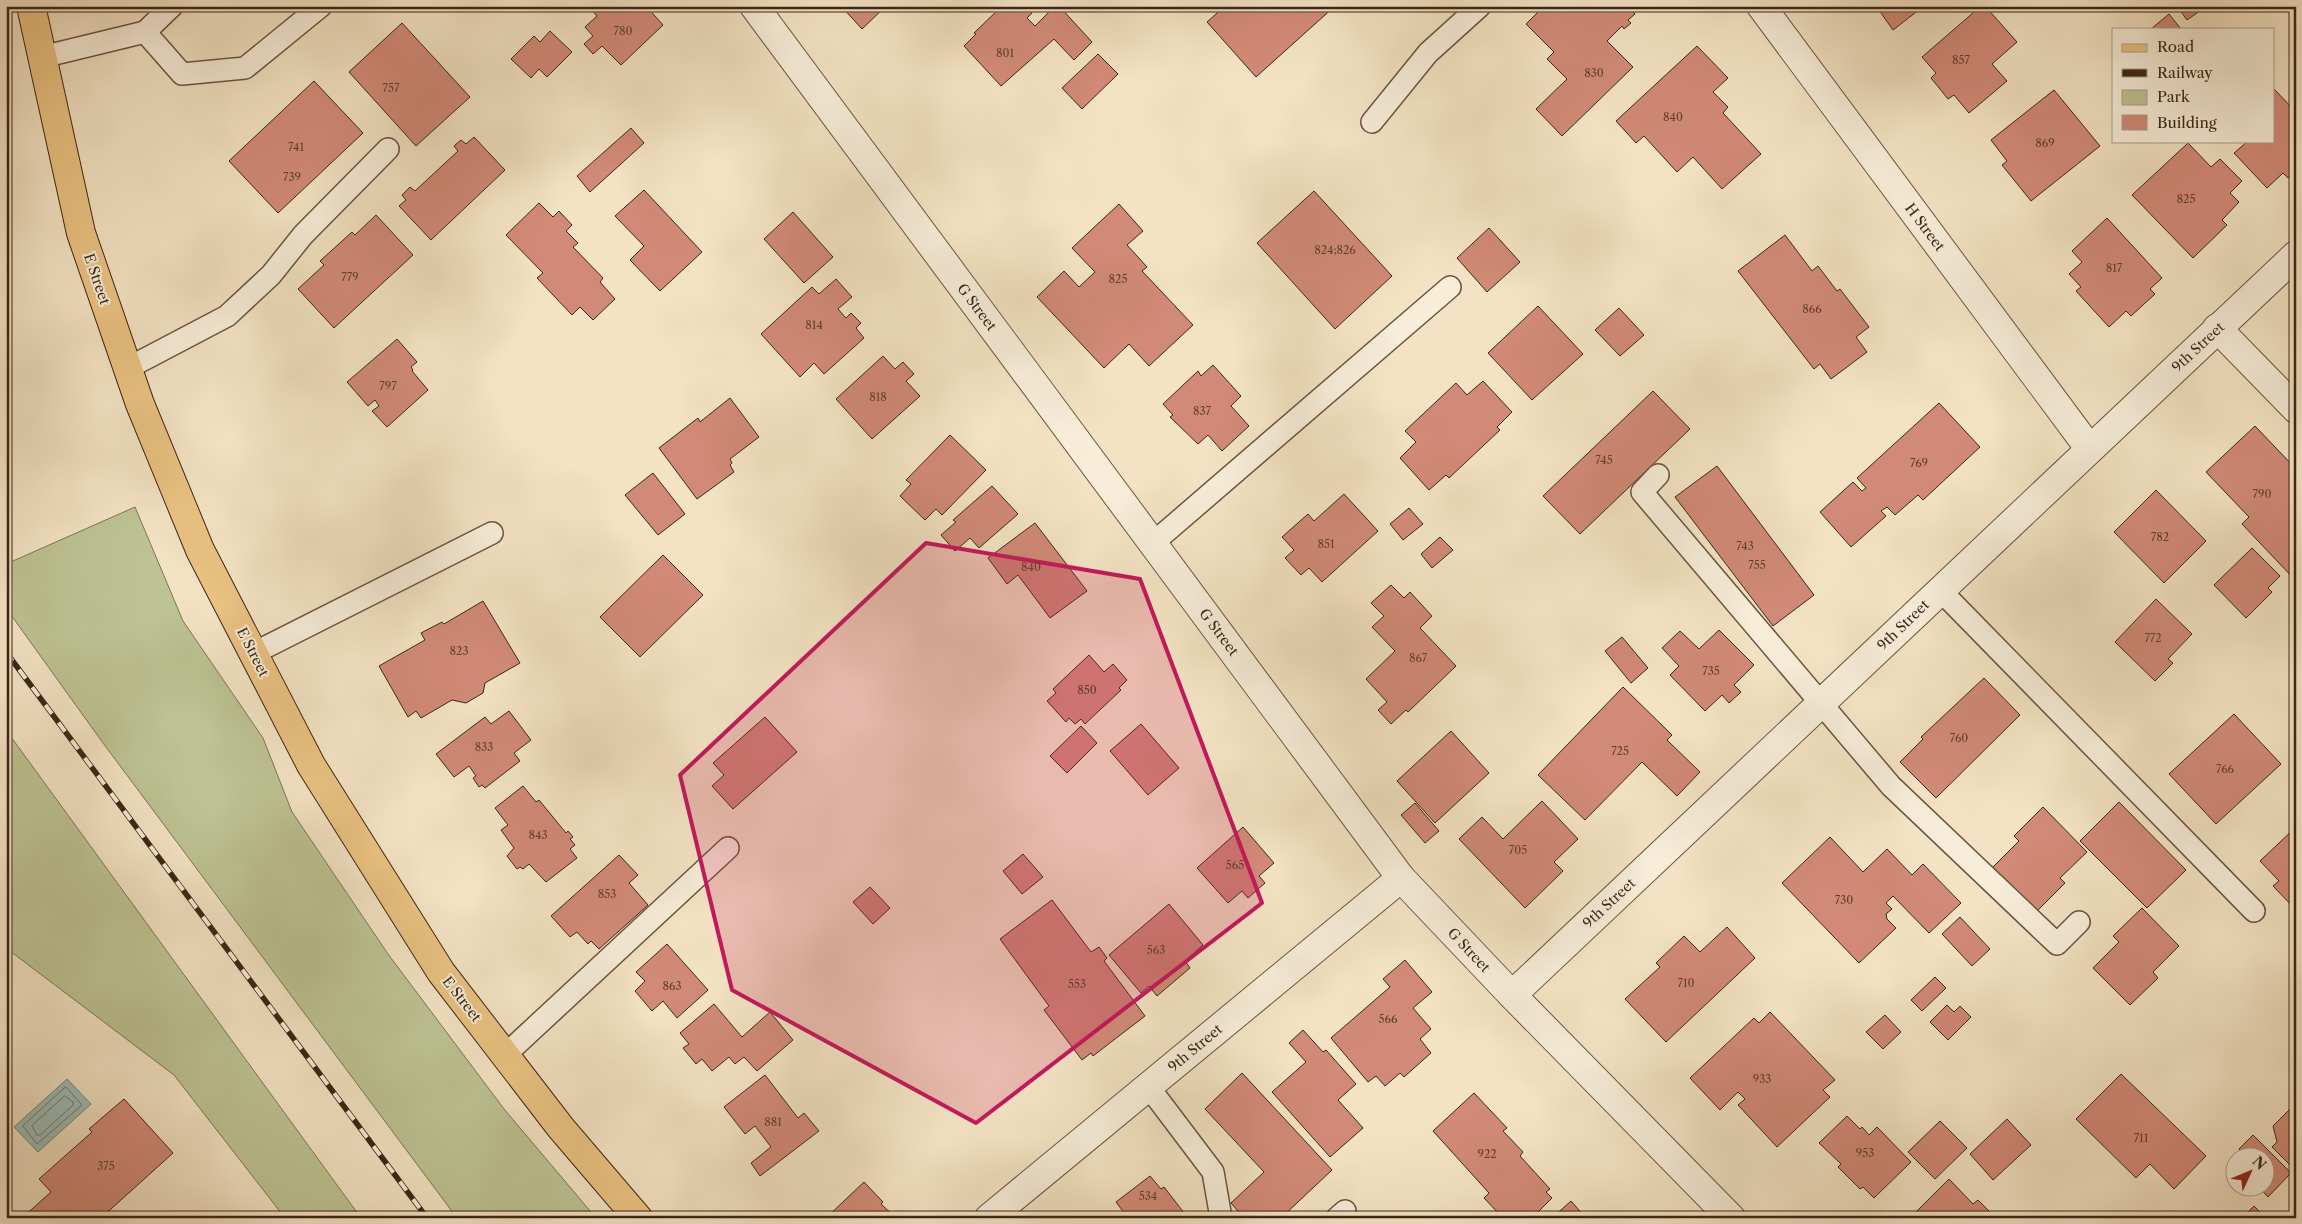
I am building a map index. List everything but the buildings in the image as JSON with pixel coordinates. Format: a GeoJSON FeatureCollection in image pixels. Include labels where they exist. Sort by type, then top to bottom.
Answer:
{"type":"FeatureCollection","features":[{"type":"Feature","properties":{"kind":"main road","name":"E Street"},"geometry":{"type":"LineString","coordinates":[[30,6],[81,233],[128,368],[200,550],[311,765],[441,972],[561,1128],[638,1218]]}},
{"type":"Feature","properties":{"kind":"street","name":"G Street"},"geometry":{"type":"LineString","coordinates":[[754,6],[1401,878],[1512,995],[1731,1218]]}},
{"type":"Feature","properties":{"kind":"street","name":"H Street"},"geometry":{"type":"LineString","coordinates":[[1761,6],[2089,448]]}},
{"type":"Feature","properties":{"kind":"street","name":"9th Street"},"geometry":{"type":"LineString","coordinates":[[1512,995],[2089,448],[2296,255]]}},
{"type":"Feature","properties":{"kind":"street"},"geometry":{"type":"LineString","coordinates":[[2217,328],[2296,409]]}},
{"type":"Feature","properties":{"kind":"street","name":"9th Street"},"geometry":{"type":"LineString","coordinates":[[1004,1213],[1148,1086],[1401,878]]}},
{"type":"Feature","properties":{"kind":"lane"},"geometry":{"type":"LineString","coordinates":[[42,58],[145,32],[172,6]]}},
{"type":"Feature","properties":{"kind":"lane"},"geometry":{"type":"LineString","coordinates":[[145,32],[182,74],[245,68],[321,6]]}},
{"type":"Feature","properties":{"kind":"lane"},"geometry":{"type":"LineString","coordinates":[[1372,122],[1428,53],[1480,6]]}},
{"type":"Feature","properties":{"kind":"lane"},"geometry":{"type":"LineString","coordinates":[[128,368],[227,316],[271,275],[303,235],[388,149]]}},
{"type":"Feature","properties":{"kind":"lane"},"geometry":{"type":"LineString","coordinates":[[1153,543],[1450,287]]}},
{"type":"Feature","properties":{"kind":"lane"},"geometry":{"type":"LineString","coordinates":[[1658,475],[1642,492],[1891,786],[2058,944],[2080,922]]}},
{"type":"Feature","properties":{"kind":"lane"},"geometry":{"type":"LineString","coordinates":[[254,653],[492,533]]}},
{"type":"Feature","properties":{"kind":"lane"},"geometry":{"type":"LineString","coordinates":[[1940,590],[2254,911]]}},
{"type":"Feature","properties":{"kind":"lane"},"geometry":{"type":"LineString","coordinates":[[505,1055],[728,848]]}},
{"type":"Feature","properties":{"kind":"lane"},"geometry":{"type":"LineString","coordinates":[[1148,1086],[1213,1172],[1221,1218]]}},
{"type":"Feature","properties":{"kind":"highlighted area"},"geometry":{"type":"Polygon","coordinates":[[[926,543],[1140,579],[1262,903],[976,1123],[732,990],[680,775],[926,543]]]}},
{"type":"Feature","properties":{"kind":"green space"},"geometry":{"type":"Polygon","coordinates":[[[135,507],[183,621],[263,738],[292,812],[388,954],[504,1109],[596,1218],[457,1218],[103,743],[6,608],[6,551],[13,561],[135,507]]]}},
{"type":"Feature","properties":{"kind":"green space"},"geometry":{"type":"Polygon","coordinates":[[[6,730],[361,1218],[285,1218],[174,1075],[6,948],[6,730]]]}},
{"type":"Feature","properties":{"kind":"water"},"geometry":{"type":"Polygon","coordinates":[[[67,1079],[91,1104],[38,1152],[14,1127],[67,1079]]]}},
{"type":"Feature","properties":{"kind":"railway"},"geometry":{"type":"LineString","coordinates":[[6,652],[427,1218]]}}]}
